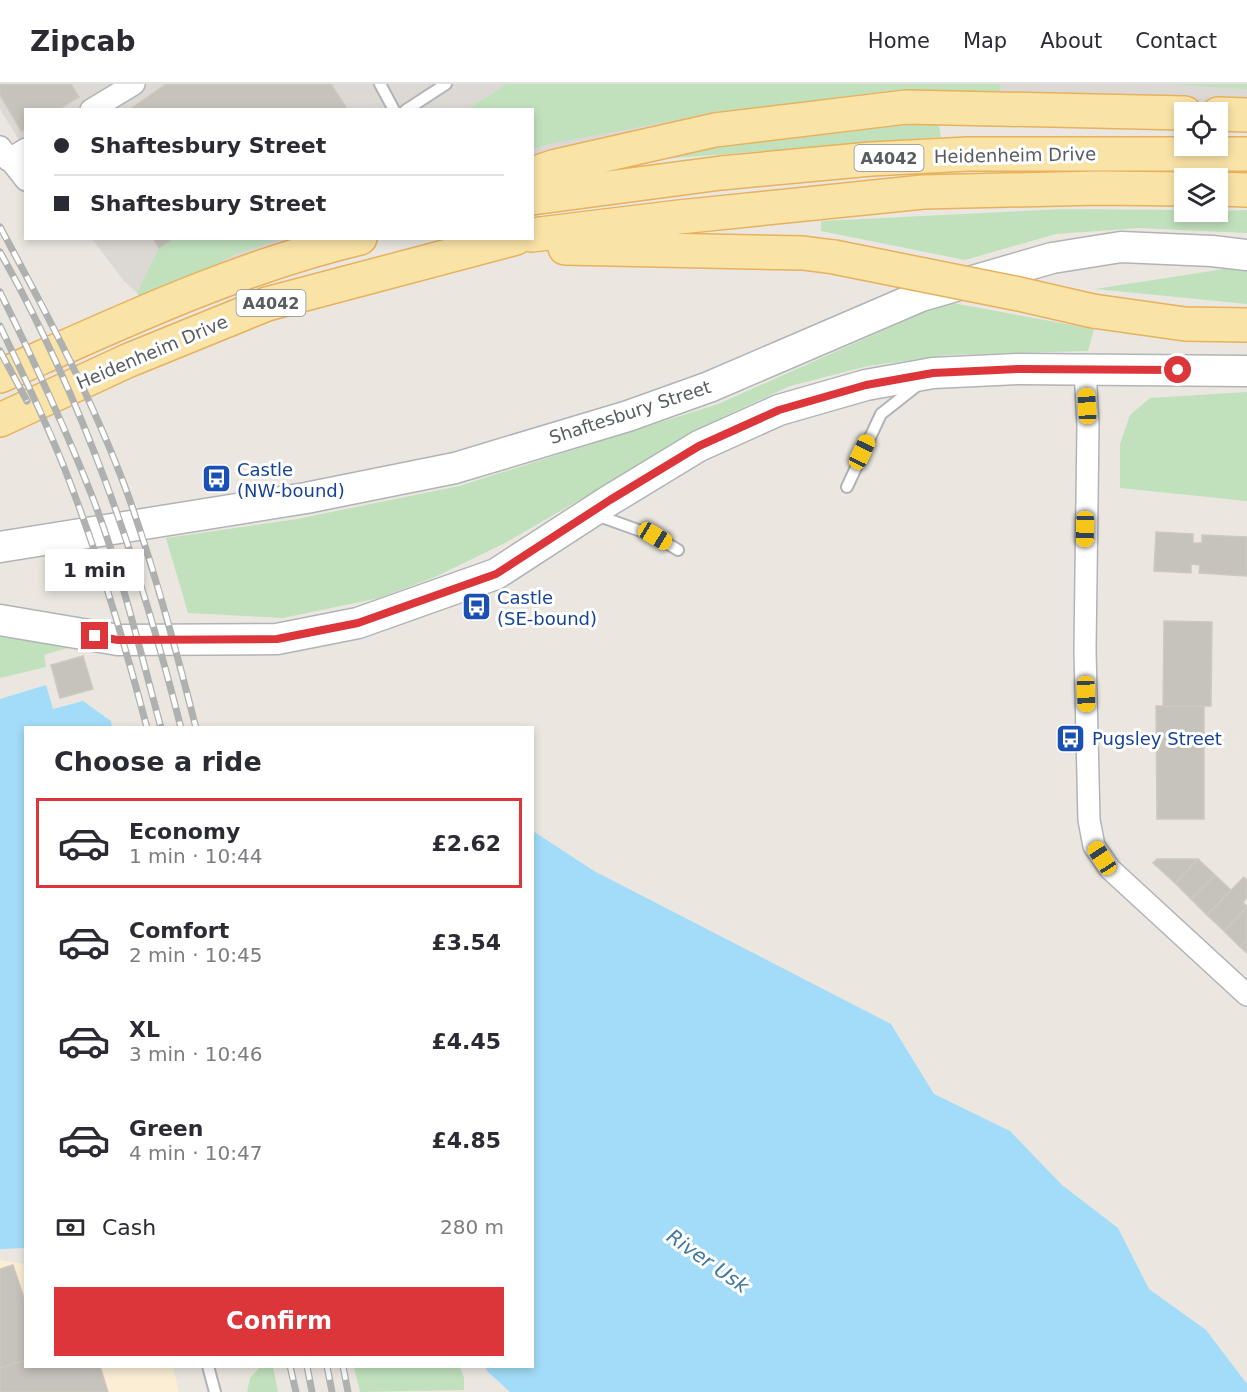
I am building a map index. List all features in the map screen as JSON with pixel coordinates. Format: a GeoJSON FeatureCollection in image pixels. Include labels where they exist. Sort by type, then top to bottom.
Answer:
{"type":"FeatureCollection","features":[{"type":"Feature","properties":{"kind":"main road"},"geometry":{"type":"LineString","coordinates":[[534,173],[556,166],[715,130],[906,107],[1174,113]]}},
{"type":"Feature","properties":{"kind":"main road"},"geometry":{"type":"LineString","coordinates":[[1228,114],[1247,115]]}},
{"type":"Feature","properties":{"kind":"main road","name":"Heidenheim Drive"},"geometry":{"type":"LineString","coordinates":[[534,198],[721,173],[871,159],[968,154],[1247,154]]}},
{"type":"Feature","properties":{"kind":"main road","name":"Heidenheim Drive"},"geometry":{"type":"LineString","coordinates":[[534,235],[679,217],[923,192],[1099,188],[1174,189]]}},
{"type":"Feature","properties":{"kind":"main road"},"geometry":{"type":"LineString","coordinates":[[1228,189],[1247,190]]}},
{"type":"Feature","properties":{"kind":"main road","name":"Heidenheim Drive"},"geometry":{"type":"LineString","coordinates":[[0,420],[127,361],[267,304],[508,240]]}},
{"type":"Feature","properties":{"kind":"main road","name":"Heidenheim Drive"},"geometry":{"type":"LineString","coordinates":[[0,376],[109,328],[268,264],[338,242]]}},
{"type":"Feature","properties":{"kind":"main road","name":"Shaftesbury Street"},"geometry":{"type":"LineString","coordinates":[[0,547],[306,498],[455,468],[628,416],[699,391],[921,296],[1052,258],[1121,247],[1247,255]]}},
{"type":"Feature","properties":{"kind":"main road","name":"A4042"},"geometry":{"type":"LineString","coordinates":[[420,263],[561,248],[803,253],[1008,291],[1093,311],[1185,324],[1247,325]]}},
{"type":"Feature","properties":{"kind":"main road"},"geometry":{"type":"LineString","coordinates":[[0,620],[118,640],[277,639],[358,623],[496,574],[699,446],[779,410],[866,385],[933,373],[1018,369],[1247,371]]}},
{"type":"Feature","properties":{"kind":"street"},"geometry":{"type":"LineString","coordinates":[[94,108],[134,84]]}},
{"type":"Feature","properties":{"kind":"street"},"geometry":{"type":"LineString","coordinates":[[11,152],[24,176]]}},
{"type":"Feature","properties":{"kind":"street"},"geometry":{"type":"LineString","coordinates":[[1085,369],[1088,425],[1085,650],[1089,820],[1094,846],[1110,869],[1247,995]]}},
{"type":"Feature","properties":{"kind":"lane"},"geometry":{"type":"LineString","coordinates":[[380,84],[393,108]]}},
{"type":"Feature","properties":{"kind":"lane"},"geometry":{"type":"LineString","coordinates":[[409,108],[446,84]]}},
{"type":"Feature","properties":{"kind":"lane"},"geometry":{"type":"LineString","coordinates":[[847,487],[881,414],[933,373]]}},
{"type":"Feature","properties":{"kind":"lane"},"geometry":{"type":"LineString","coordinates":[[590,513],[655,536],[678,550]]}},
{"type":"Feature","properties":{"kind":"lane"},"geometry":{"type":"LineString","coordinates":[[209,1368],[215,1392]]}},
{"type":"Feature","properties":{"kind":"shaded area"},"geometry":{"type":"Polygon","coordinates":[[[0,84],[1247,84],[1247,115],[1228,113],[1228,102],[1174,102],[1174,111],[906,107],[534,174],[534,108],[24,108],[24,148],[0,109],[0,84]]]}},
{"type":"Feature","properties":{"kind":"shaded area"},"geometry":{"type":"Polygon","coordinates":[[[93,240],[346,240],[268,264],[137,293],[124,281],[93,240]]]}},
{"type":"Feature","properties":{"kind":"shaded area"},"geometry":{"type":"Polygon","coordinates":[[[0,1260],[24,1264],[24,1368],[173,1368],[179,1392],[0,1392],[0,1260]]]}},
{"type":"Feature","properties":{"kind":"green space"},"geometry":{"type":"Polygon","coordinates":[[[507,84],[1000,84],[1001,86],[999,98],[848,102],[672,121],[548,144],[534,149],[534,108],[469,108],[507,84]]]}},
{"type":"Feature","properties":{"kind":"green space"},"geometry":{"type":"Polygon","coordinates":[[[1247,84],[1247,89],[1174,85],[1247,84]]]}},
{"type":"Feature","properties":{"kind":"green space"},"geometry":{"type":"Polygon","coordinates":[[[938,120],[941,137],[625,162],[788,133],[938,120]]]}},
{"type":"Feature","properties":{"kind":"green space"},"geometry":{"type":"Polygon","coordinates":[[[1062,209],[1174,210],[1174,222],[1228,222],[1228,211],[1247,210],[1247,233],[1139,228],[1056,234],[965,260],[821,231],[821,221],[1062,209]]]}},
{"type":"Feature","properties":{"kind":"green space"},"geometry":{"type":"Polygon","coordinates":[[[172,240],[276,240],[234,255],[141,302],[137,293],[159,248],[172,240]]]}},
{"type":"Feature","properties":{"kind":"green space"},"geometry":{"type":"Polygon","coordinates":[[[1230,268],[1247,270],[1247,304],[1095,289],[1230,268]]]}},
{"type":"Feature","properties":{"kind":"green space"},"geometry":{"type":"Polygon","coordinates":[[[947,302],[1094,329],[1088,351],[946,355],[868,366],[790,386],[725,416],[505,543],[435,577],[379,598],[283,618],[188,613],[166,538],[297,519],[459,486],[718,404],[947,302]]]}},
{"type":"Feature","properties":{"kind":"green space"},"geometry":{"type":"Polygon","coordinates":[[[1247,392],[1247,501],[1120,488],[1120,444],[1130,415],[1150,398],[1247,392]]]}},
{"type":"Feature","properties":{"kind":"green space"},"geometry":{"type":"Polygon","coordinates":[[[0,636],[74,646],[44,655],[46,667],[0,678],[0,636]]]}},
{"type":"Feature","properties":{"kind":"green space"},"geometry":{"type":"Polygon","coordinates":[[[259,1368],[273,1368],[278,1392],[247,1392],[250,1378],[259,1368]]]}},
{"type":"Feature","properties":{"kind":"green space"},"geometry":{"type":"Polygon","coordinates":[[[354,1368],[460,1368],[464,1378],[464,1390],[360,1392],[354,1368]]]}},
{"type":"Feature","properties":{"kind":"water"},"geometry":{"type":"Polygon","coordinates":[[[46,685],[53,709],[83,701],[111,721],[112,726],[24,726],[24,1248],[0,1249],[0,699],[46,685]]]}},
{"type":"Feature","properties":{"kind":"water","name":"River Usk"},"geometry":{"type":"Polygon","coordinates":[[[534,832],[594,871],[891,1024],[934,1094],[1010,1131],[1062,1185],[1118,1228],[1149,1289],[1206,1330],[1247,1384],[1247,1392],[510,1392],[486,1368],[534,1368],[534,832]]]}},
{"type":"Feature","properties":{"kind":"building"},"geometry":{"type":"Polygon","coordinates":[[[0,84],[71,84],[79,97],[61,108],[24,108],[24,130],[21,131],[0,95],[0,84]]]}},
{"type":"Feature","properties":{"kind":"building"},"geometry":{"type":"Polygon","coordinates":[[[166,84],[331,84],[347,108],[132,108],[166,84]]]}},
{"type":"Feature","properties":{"kind":"building"},"geometry":{"type":"Polygon","coordinates":[[[154,240],[171,240],[159,248],[154,240]]]}},
{"type":"Feature","properties":{"kind":"building"},"geometry":{"type":"Polygon","coordinates":[[[1156,532],[1193,534],[1193,543],[1202,543],[1202,535],[1247,537],[1247,576],[1199,573],[1200,565],[1191,564],[1191,573],[1154,571],[1156,532]]]}},
{"type":"Feature","properties":{"kind":"building"},"geometry":{"type":"Polygon","coordinates":[[[1164,621],[1212,622],[1211,706],[1163,706],[1164,621]]]}},
{"type":"Feature","properties":{"kind":"building"},"geometry":{"type":"Polygon","coordinates":[[[83,656],[93,689],[60,698],[51,665],[83,656]]]}},
{"type":"Feature","properties":{"kind":"building"},"geometry":{"type":"Polygon","coordinates":[[[1156,706],[1204,706],[1204,819],[1157,819],[1156,706]]]}},
{"type":"Feature","properties":{"kind":"building"},"geometry":{"type":"Polygon","coordinates":[[[1157,859],[1198,859],[1175,883],[1153,863],[1157,859]]]}},
{"type":"Feature","properties":{"kind":"building"},"geometry":{"type":"Polygon","coordinates":[[[1198,859],[1215,875],[1191,899],[1175,883],[1198,859]]]}},
{"type":"Feature","properties":{"kind":"building"},"geometry":{"type":"Polygon","coordinates":[[[1215,875],[1231,890],[1207,915],[1191,899],[1215,875]]]}},
{"type":"Feature","properties":{"kind":"building"},"geometry":{"type":"Polygon","coordinates":[[[1244,877],[1247,880],[1247,898],[1243,902],[1247,907],[1224,931],[1207,915],[1244,877]]]}},
{"type":"Feature","properties":{"kind":"building"},"geometry":{"type":"Polygon","coordinates":[[[1247,907],[1247,940],[1240,947],[1224,931],[1247,907]]]}},
{"type":"Feature","properties":{"kind":"building"},"geometry":{"type":"Polygon","coordinates":[[[1247,940],[1247,953],[1240,947],[1247,940]]]}},
{"type":"Feature","properties":{"kind":"building"},"geometry":{"type":"Polygon","coordinates":[[[13,1265],[24,1298],[24,1361],[0,1368],[0,1269],[13,1265]]]}},
{"type":"Feature","properties":{"kind":"building"},"geometry":{"type":"Polygon","coordinates":[[[24,1361],[24,1368],[101,1368],[108,1392],[0,1392],[0,1368],[24,1361]]]}},
{"type":"Feature","properties":{"kind":"railway"},"geometry":{"type":"LineString","coordinates":[[0,227],[69,359],[115,460],[156,581],[195,726]]}},
{"type":"Feature","properties":{"kind":"railway"},"geometry":{"type":"LineString","coordinates":[[0,252],[58,366],[106,484],[147,605],[180,726]]}},
{"type":"Feature","properties":{"kind":"railway"},"geometry":{"type":"LineString","coordinates":[[0,292],[48,393],[92,496],[121,582],[160,726]]}},
{"type":"Feature","properties":{"kind":"railway"},"geometry":{"type":"LineString","coordinates":[[0,326],[53,441],[80,510],[111,603],[146,726]]}},
{"type":"Feature","properties":{"kind":"railway"},"geometry":{"type":"LineString","coordinates":[[0,351],[27,401]]}},
{"type":"Feature","properties":{"kind":"railway"},"geometry":{"type":"LineString","coordinates":[[290,1368],[296,1392]]}},
{"type":"Feature","properties":{"kind":"railway"},"geometry":{"type":"LineString","coordinates":[[307,1368],[312,1392]]}},
{"type":"Feature","properties":{"kind":"railway"},"geometry":{"type":"LineString","coordinates":[[327,1368],[332,1392]]}},
{"type":"Feature","properties":{"kind":"railway"},"geometry":{"type":"LineString","coordinates":[[343,1368],[348,1392]]}},
{"type":"Feature","properties":{"kind":"place","name":"Castle (NW-bound)"},"geometry":{"type":"Point","coordinates":[216,479]}},
{"type":"Feature","properties":{"kind":"place","name":"Castle (SE-bound)"},"geometry":{"type":"Point","coordinates":[476,607]}},
{"type":"Feature","properties":{"kind":"place","name":"Pugsley Street"},"geometry":{"type":"Point","coordinates":[1071,738]}},
{"type":"Feature","properties":{"kind":"route"},"geometry":{"type":"LineString","coordinates":[[95,636],[118,640],[277,639],[358,623],[496,574],[699,446],[779,410],[866,385],[933,373],[1018,369],[1178,370]]}}]}
